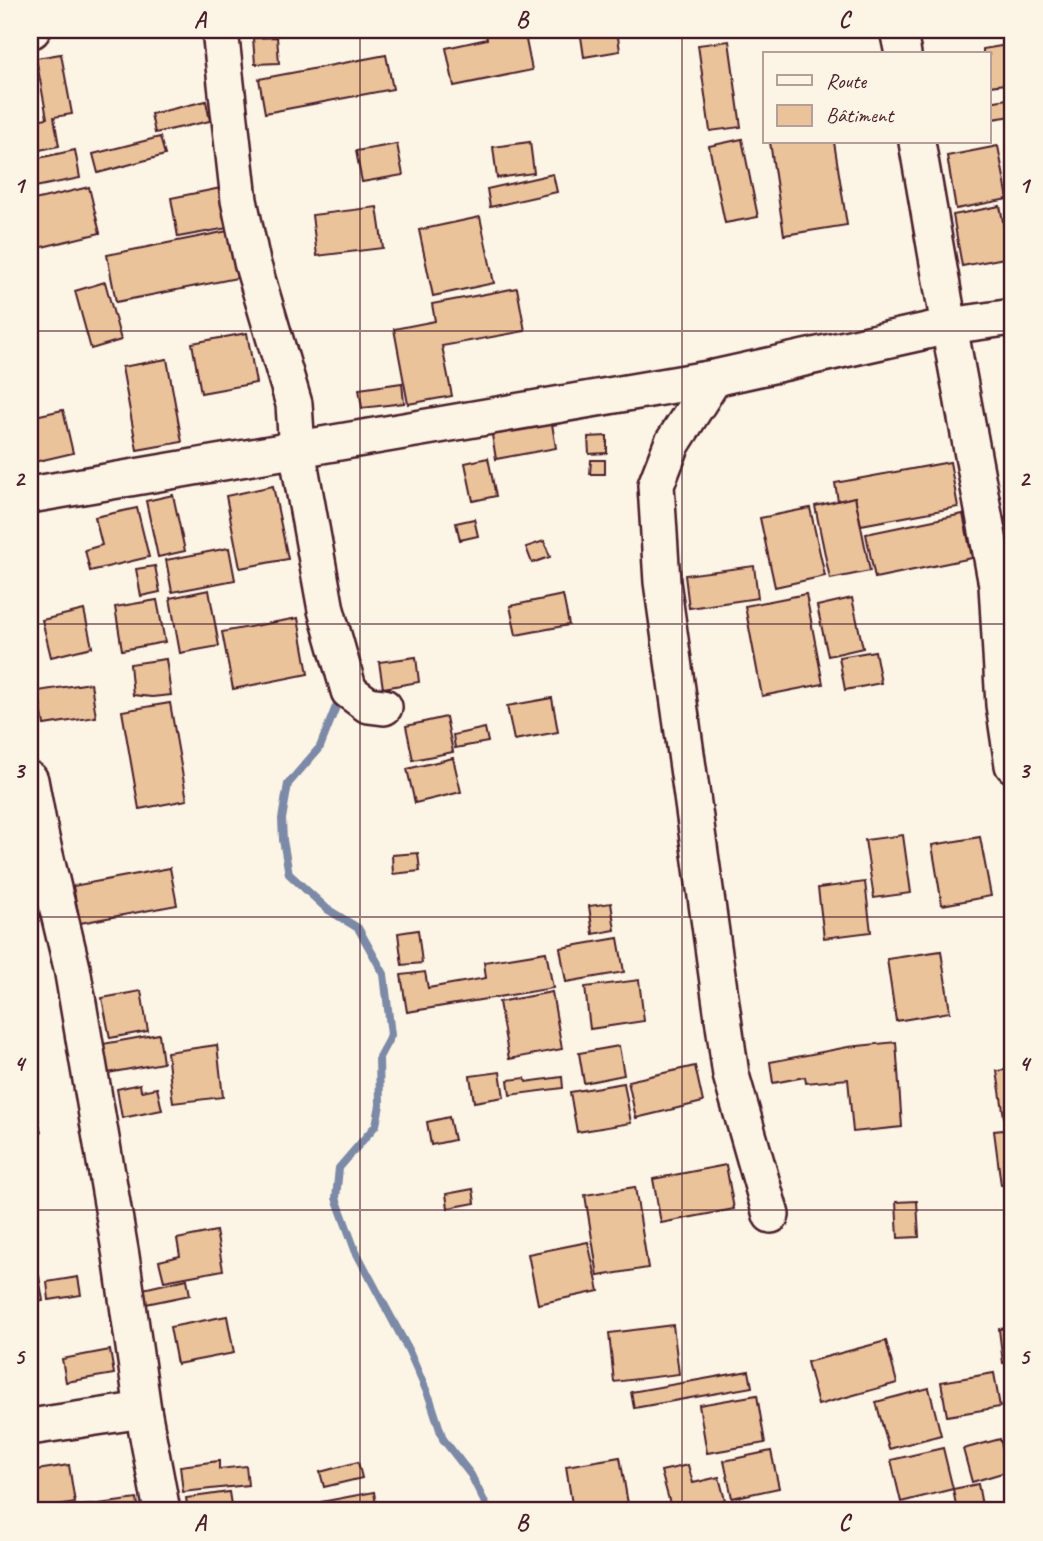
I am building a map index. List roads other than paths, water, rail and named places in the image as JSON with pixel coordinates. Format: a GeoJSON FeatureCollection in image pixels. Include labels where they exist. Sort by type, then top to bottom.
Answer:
{"type":"FeatureCollection","features":[{"type":"Feature","properties":{"kind":"street"},"geometry":{"type":"LineString","coordinates":[[220,30],[239,200],[252,262],[294,404],[297,450],[326,610],[349,691],[368,705],[384,707]]}},
{"type":"Feature","properties":{"kind":"street"},"geometry":{"type":"LineString","coordinates":[[898,30],[902,52]]}},
{"type":"Feature","properties":{"kind":"street"},"geometry":{"type":"LineString","coordinates":[[917,144],[997,584],[1004,705],[1013,765]]}},
{"type":"Feature","properties":{"kind":"street"},"geometry":{"type":"LineString","coordinates":[[30,495],[714,378],[949,326],[1013,317]]}},
{"type":"Feature","properties":{"kind":"street"},"geometry":{"type":"LineString","coordinates":[[714,378],[672,444],[656,485],[662,582],[731,1075],[771,1215]]}},
{"type":"Feature","properties":{"kind":"street"},"geometry":{"type":"LineString","coordinates":[[30,780],[72,968],[121,1256],[143,1410],[162,1511]]}},
{"type":"Feature","properties":{"kind":"street"},"geometry":{"type":"LineString","coordinates":[[30,1426],[143,1410]]}},
{"type":"Feature","properties":{"kind":"waterway"},"geometry":{"type":"LineString","coordinates":[[334,691],[337,704],[320,747],[288,784],[282,819],[283,840],[289,874],[327,909],[358,928],[384,974],[391,1035],[379,1057],[380,1105],[376,1125],[339,1168],[336,1198],[355,1250],[408,1349],[430,1399],[443,1439],[471,1475],[489,1511]]}}]}
